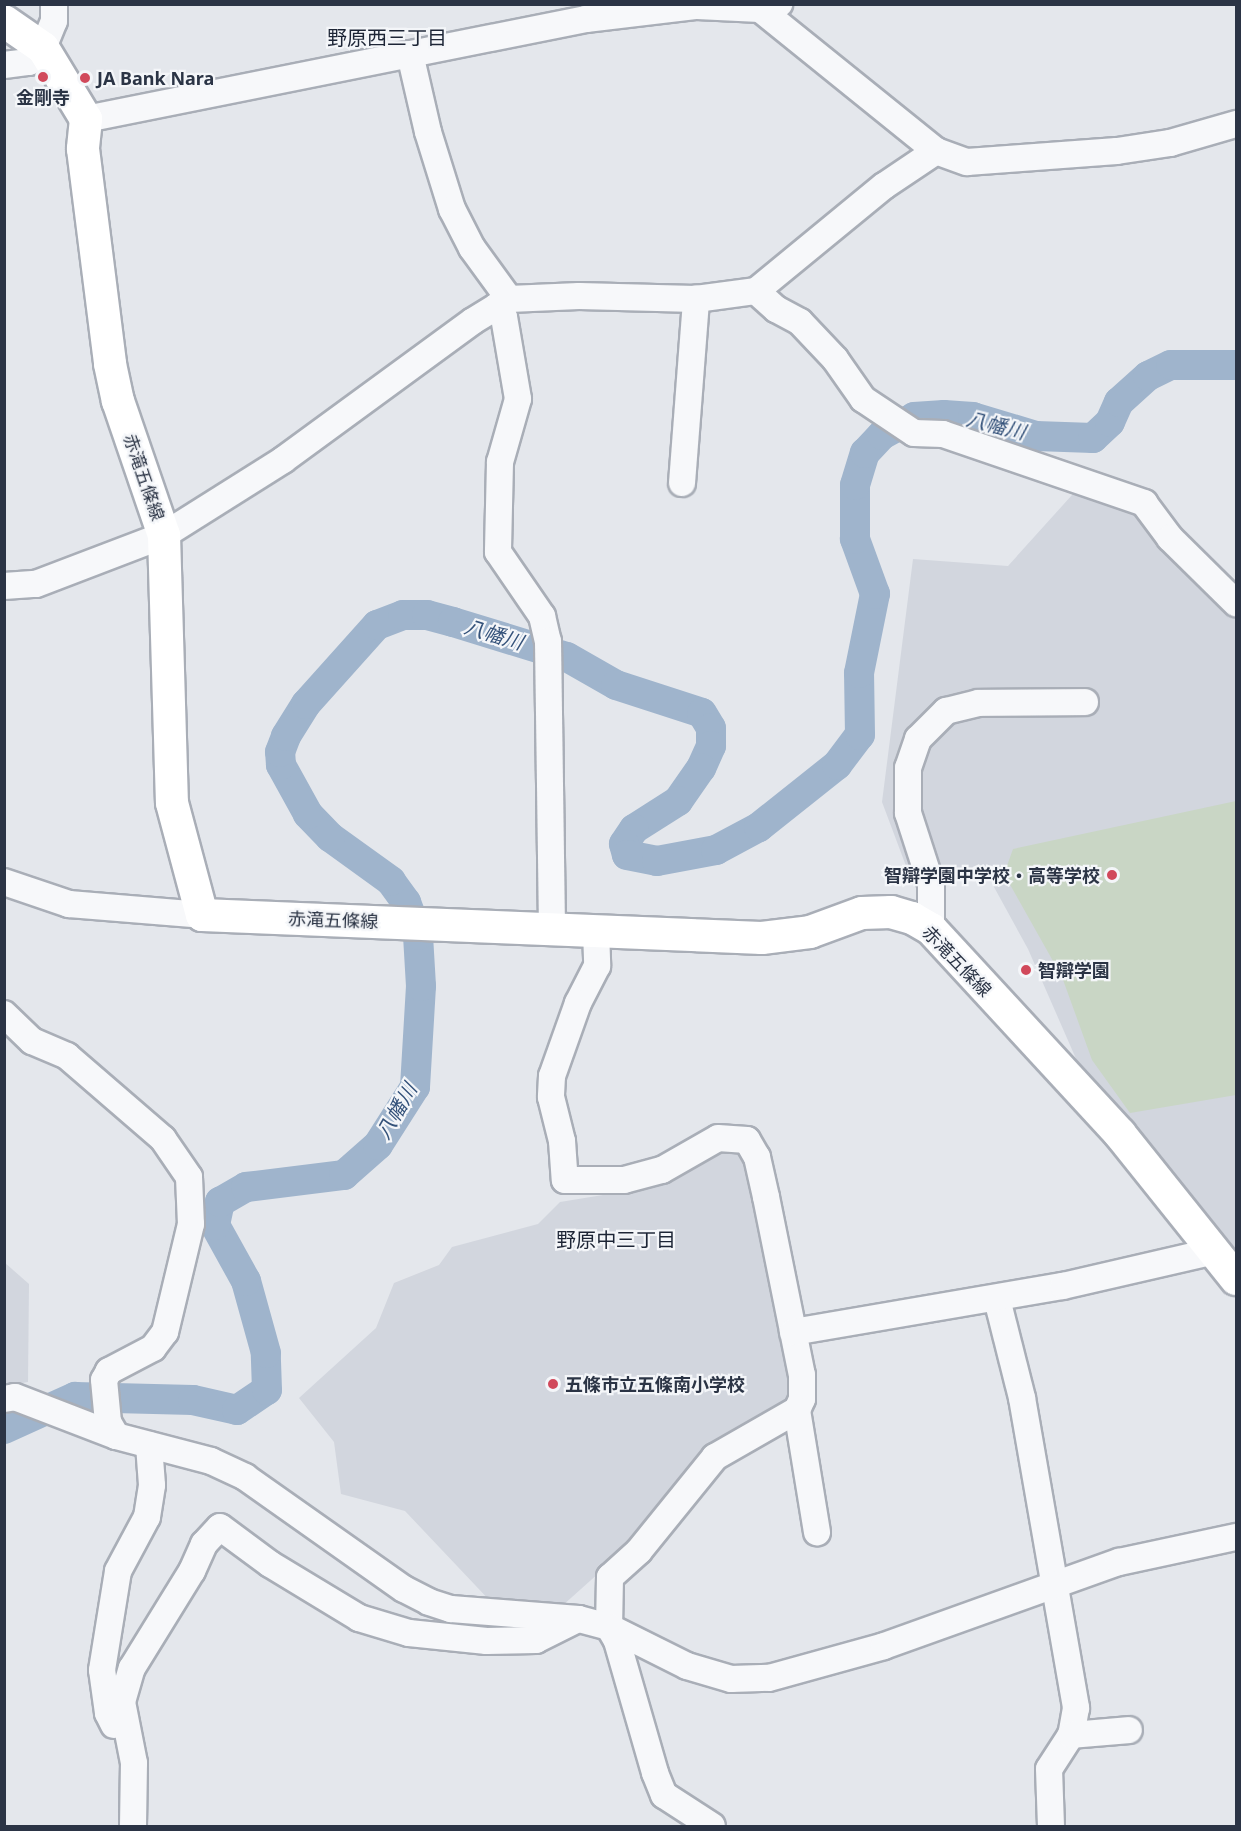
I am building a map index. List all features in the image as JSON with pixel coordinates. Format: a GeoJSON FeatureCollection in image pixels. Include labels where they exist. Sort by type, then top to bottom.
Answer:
{"type":"FeatureCollection","features":[{"type":"Feature","properties":{"kind":"main road"},"geometry":{"type":"LineString","coordinates":[[4,21],[43,48],[86,119]]}},
{"type":"Feature","properties":{"kind":"main road","name":"赤滝五條線"},"geometry":{"type":"LineString","coordinates":[[86,119],[83,149],[113,381],[164,535],[172,803],[202,915],[787,937],[862,913],[891,912],[931,929],[1120,1134],[1236,1279]]}},
{"type":"Feature","properties":{"kind":"street"},"geometry":{"type":"LineString","coordinates":[[4,65],[29,62],[43,48],[54,21],[54,4]]}},
{"type":"Feature","properties":{"kind":"street"},"geometry":{"type":"LineString","coordinates":[[86,119],[586,19],[697,6],[770,7],[936,151],[967,162],[1117,151],[1170,143],[1236,124]]}},
{"type":"Feature","properties":{"kind":"street"},"geometry":{"type":"LineString","coordinates":[[410,54],[428,132],[452,209],[471,248],[503,302],[518,399],[500,462],[498,552],[542,616],[548,652],[552,928]]}},
{"type":"Feature","properties":{"kind":"street"},"geometry":{"type":"LineString","coordinates":[[4,586],[36,584],[164,535],[283,460],[503,302],[579,296],[696,299],[756,291],[884,186],[936,151]]}},
{"type":"Feature","properties":{"kind":"street"},"geometry":{"type":"LineString","coordinates":[[756,291],[776,309],[800,322],[835,359],[863,399],[914,433],[943,434],[1144,503],[1170,538],[1236,603]]}},
{"type":"Feature","properties":{"kind":"street"},"geometry":{"type":"LineString","coordinates":[[682,483],[696,299]]}},
{"type":"Feature","properties":{"kind":"street"},"geometry":{"type":"LineString","coordinates":[[931,929],[931,884],[908,813],[908,768],[918,739],[946,711],[978,703],[1086,702]]}},
{"type":"Feature","properties":{"kind":"street"},"geometry":{"type":"LineString","coordinates":[[4,882],[69,904],[202,915]]}},
{"type":"Feature","properties":{"kind":"street"},"geometry":{"type":"LineString","coordinates":[[596,930],[597,966],[578,1003],[552,1077],[551,1097],[562,1141],[565,1180],[624,1180],[662,1170],[718,1138],[747,1140],[757,1157],[802,1375],[802,1399],[797,1410],[817,1532]]}},
{"type":"Feature","properties":{"kind":"street"},"geometry":{"type":"LineString","coordinates":[[4,1014],[32,1041],[67,1056],[162,1139],[189,1177],[190,1224],[165,1332],[153,1348],[109,1371],[105,1387],[104,1426]]}},
{"type":"Feature","properties":{"kind":"street"},"geometry":{"type":"LineString","coordinates":[[793,1332],[998,1299],[1143,1270],[1215,1251]]}},
{"type":"Feature","properties":{"kind":"street"},"geometry":{"type":"LineString","coordinates":[[998,1299],[1022,1398],[1076,1708],[1071,1735],[1049,1769],[1051,1827]]}},
{"type":"Feature","properties":{"kind":"street"},"geometry":{"type":"LineString","coordinates":[[14,1400],[104,1426],[149,1445],[211,1461],[245,1477],[404,1589],[429,1602],[451,1609],[579,1619],[609,1627],[687,1666],[731,1679],[769,1678],[884,1646],[1056,1587],[1119,1562],[1236,1537]]}},
{"type":"Feature","properties":{"kind":"street"},"geometry":{"type":"LineString","coordinates":[[712,1827],[664,1795],[617,1641],[609,1627],[610,1577],[639,1551],[715,1457],[797,1410]]}},
{"type":"Feature","properties":{"kind":"street"},"geometry":{"type":"LineString","coordinates":[[134,1763],[108,1713],[102,1670],[118,1571],[147,1517],[152,1485],[149,1445]]}},
{"type":"Feature","properties":{"kind":"street"},"geometry":{"type":"LineString","coordinates":[[133,1827],[134,1763],[122,1702],[132,1668],[192,1571],[204,1544],[220,1527],[270,1564],[359,1618],[409,1633],[487,1641],[536,1640],[579,1619]]}},
{"type":"Feature","properties":{"kind":"street"},"geometry":{"type":"LineString","coordinates":[[1071,1735],[1129,1730]]}},
{"type":"Feature","properties":{"kind":"shaded area","name":"智辯学園中学校・高等学校"},"geometry":{"type":"Polygon","coordinates":[[[1081,485],[1141,505],[1236,612],[1236,1258],[1077,1061],[1028,949],[983,867],[912,882],[882,802],[913,559],[1008,566],[1081,485]]]}},
{"type":"Feature","properties":{"kind":"shaded area","name":"五條市立五條南小学校"},"geometry":{"type":"Polygon","coordinates":[[[725,1148],[741,1154],[751,1166],[792,1392],[784,1407],[562,1606],[493,1604],[405,1511],[341,1494],[334,1442],[299,1398],[376,1328],[394,1283],[439,1265],[452,1247],[538,1224],[560,1202],[646,1188],[725,1148]]]}},
{"type":"Feature","properties":{"kind":"shaded area"},"geometry":{"type":"Polygon","coordinates":[[[4,1262],[29,1284],[28,1382],[5,1386],[4,1262]]]}},
{"type":"Feature","properties":{"kind":"green space"},"geometry":{"type":"Polygon","coordinates":[[[1236,801],[1236,1095],[1130,1113],[1092,1060],[1062,977],[1004,874],[1013,849],[1236,801]]]}},
{"type":"Feature","properties":{"kind":"waterway","name":"八幡川"},"geometry":{"type":"LineString","coordinates":[[4,1429],[75,1397],[193,1400],[237,1410],[267,1390],[266,1353],[246,1281],[215,1225],[220,1202],[246,1187],[344,1175],[378,1145],[415,1087],[421,986],[418,935],[406,902],[391,881],[330,837],[308,814],[281,765],[280,752],[286,736],[306,704],[377,625],[403,615],[427,615],[453,622],[567,657],[616,685],[702,713],[711,728],[711,746],[701,768],[678,801],[634,829],[624,844],[627,855],[657,861],[716,850],[759,827],[837,765],[860,735],[859,673],[875,594],[855,539],[855,485],[865,453],[882,435],[914,417],[944,415],[973,417],[1036,436],[1093,438],[1110,422],[1119,402],[1148,376],[1171,365],[1236,365]]}},
{"type":"Feature","properties":{"kind":"place","name":"金剛寺"},"geometry":{"type":"Point","coordinates":[43,77]}},
{"type":"Feature","properties":{"kind":"place","name":"JA Bank Nara"},"geometry":{"type":"Point","coordinates":[85,78]}},
{"type":"Feature","properties":{"kind":"place","name":"智辯学園中学校・高等学校"},"geometry":{"type":"Point","coordinates":[1112,875]}},
{"type":"Feature","properties":{"kind":"place","name":"智辯学園"},"geometry":{"type":"Point","coordinates":[1026,970]}},
{"type":"Feature","properties":{"kind":"place","name":"五條市立五條南小学校"},"geometry":{"type":"Point","coordinates":[553,1384]}},
{"type":"Feature","properties":{"kind":"district","name":"野原西三丁目"},"geometry":{"type":"Point","coordinates":[387,37]}},
{"type":"Feature","properties":{"kind":"district","name":"野原中三丁目"},"geometry":{"type":"Point","coordinates":[616,1239]}}]}
